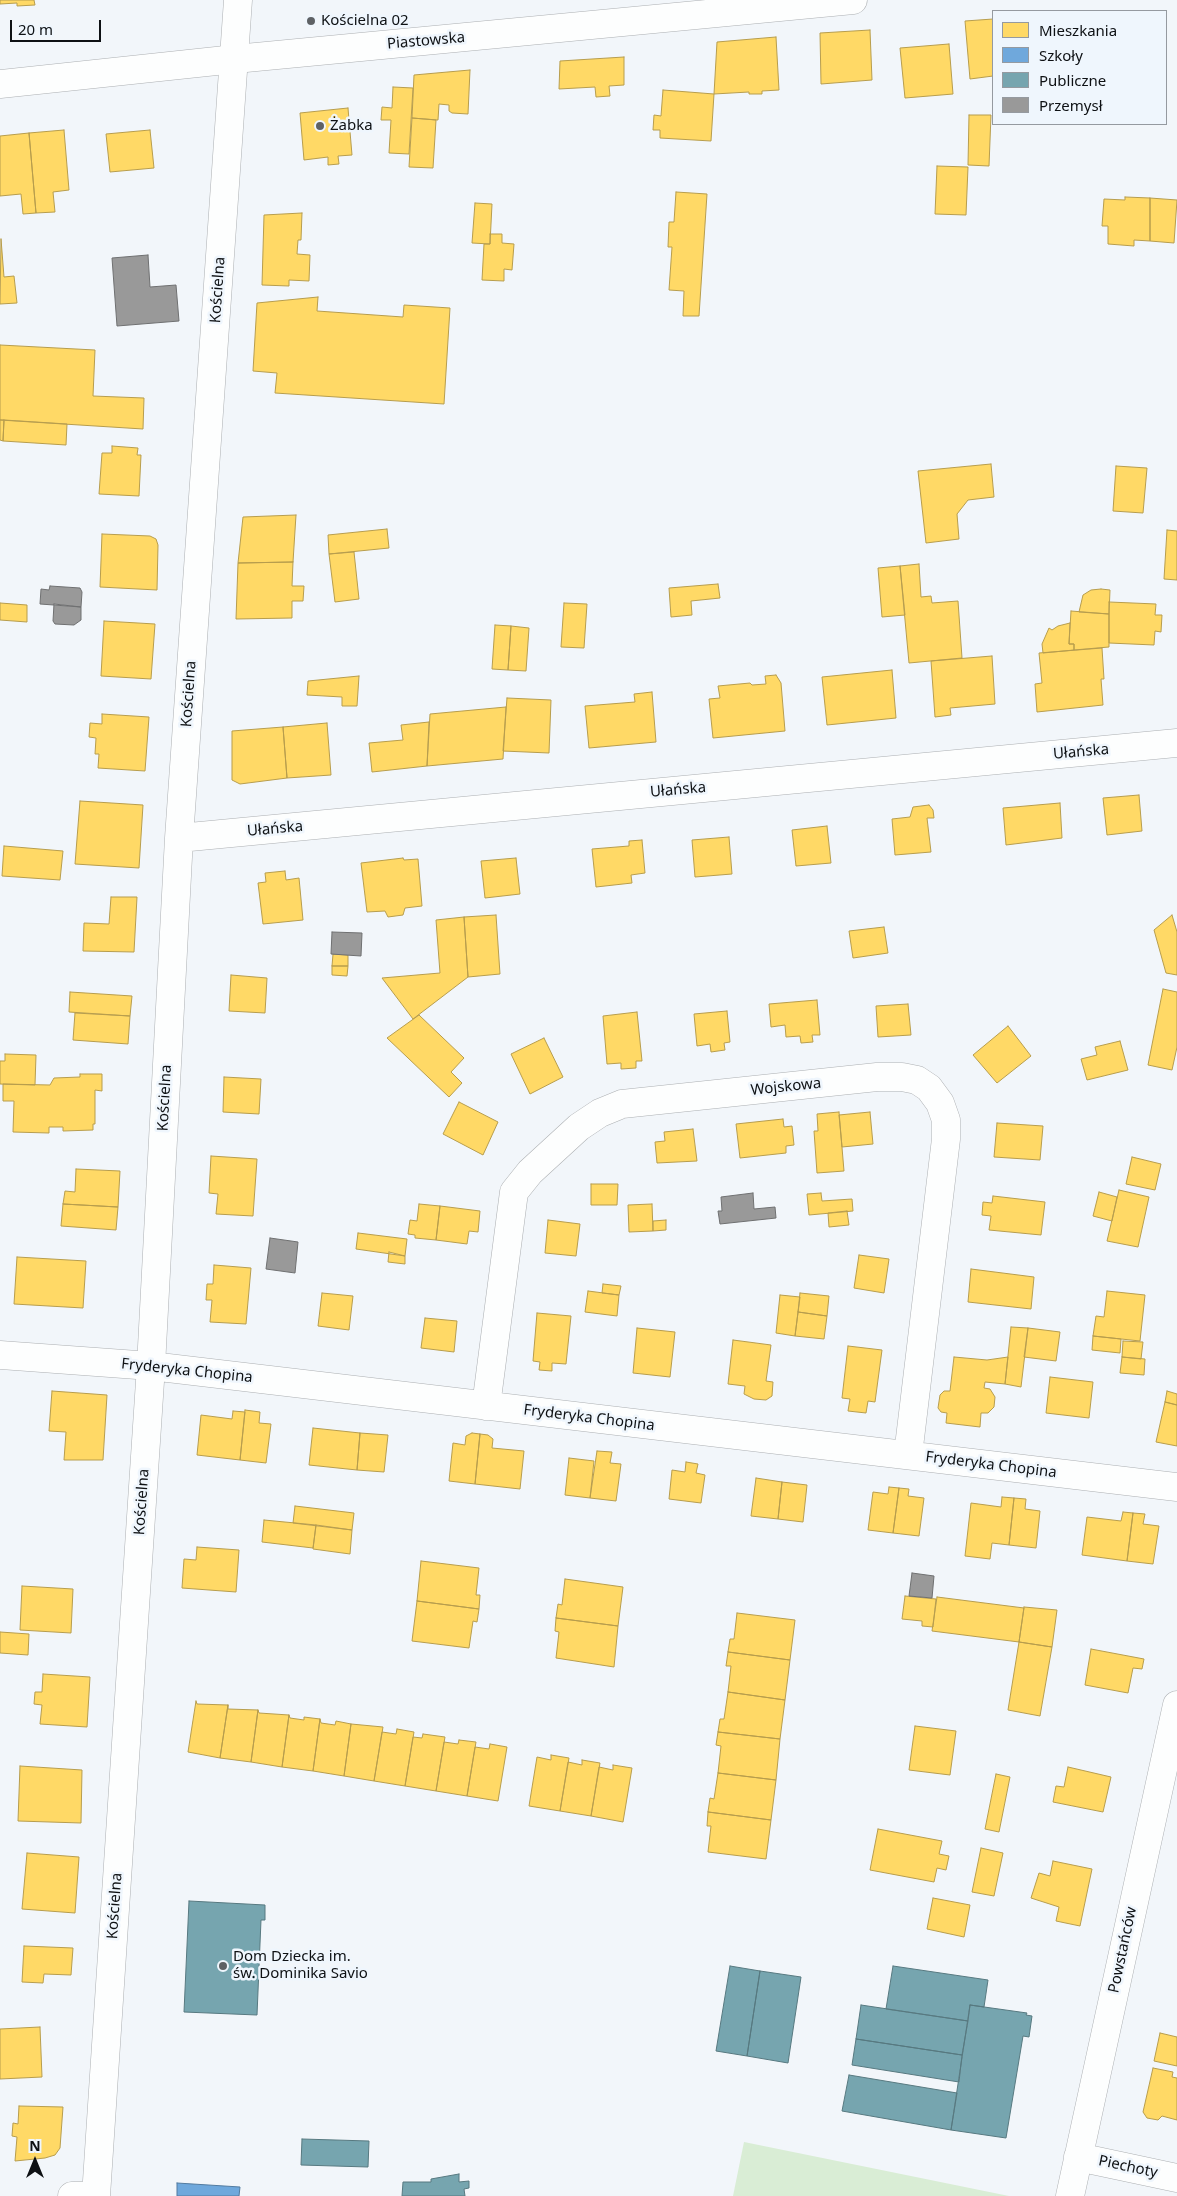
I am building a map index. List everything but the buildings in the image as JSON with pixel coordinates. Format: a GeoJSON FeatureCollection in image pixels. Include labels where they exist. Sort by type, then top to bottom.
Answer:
{"type":"FeatureCollection","features":[{"type":"Feature","properties":{"kind":"street","name":"Kościelna"},"geometry":{"type":"LineString","coordinates":[[88,2196],[151,1366],[179,838],[238,0]]}},
{"type":"Feature","properties":{"kind":"street","name":"Piastowska"},"geometry":{"type":"LineString","coordinates":[[0,84],[234,59],[853,0]]}},
{"type":"Feature","properties":{"kind":"street","name":"Ułańska"},"geometry":{"type":"LineString","coordinates":[[179,838],[1177,743]]}},
{"type":"Feature","properties":{"kind":"street","name":"Wojskowa"},"geometry":{"type":"LineString","coordinates":[[486,1406],[514,1192],[530,1172],[579,1127],[600,1113],[622,1104],[878,1077],[902,1077],[917,1080],[929,1088],[940,1103],[946,1120],[931,1276],[908,1455]]}},
{"type":"Feature","properties":{"kind":"street","name":"Fryderyka Chopina"},"geometry":{"type":"LineString","coordinates":[[0,1355],[151,1366],[1177,1487]]}},
{"type":"Feature","properties":{"kind":"street","name":"Powstańców"},"geometry":{"type":"LineString","coordinates":[[1070,2196],[1177,1705]]}},
{"type":"Feature","properties":{"kind":"street","name":"Piechoty"},"geometry":{"type":"LineString","coordinates":[[1078,2157],[1177,2178]]}},
{"type":"Feature","properties":{"kind":"green space"},"geometry":{"type":"Polygon","coordinates":[[[744,2142],[1009,2196],[733,2196],[744,2142]]]}},
{"type":"Feature","properties":{"kind":"place","name":"Kościelna 02"},"geometry":{"type":"Point","coordinates":[311,21]}},
{"type":"Feature","properties":{"kind":"place","name":"Żabka"},"geometry":{"type":"Point","coordinates":[320,126]}},
{"type":"Feature","properties":{"kind":"place","name":"Dom Dziecka im. św. Dominika Savio"},"geometry":{"type":"Point","coordinates":[223,1966]}}]}
